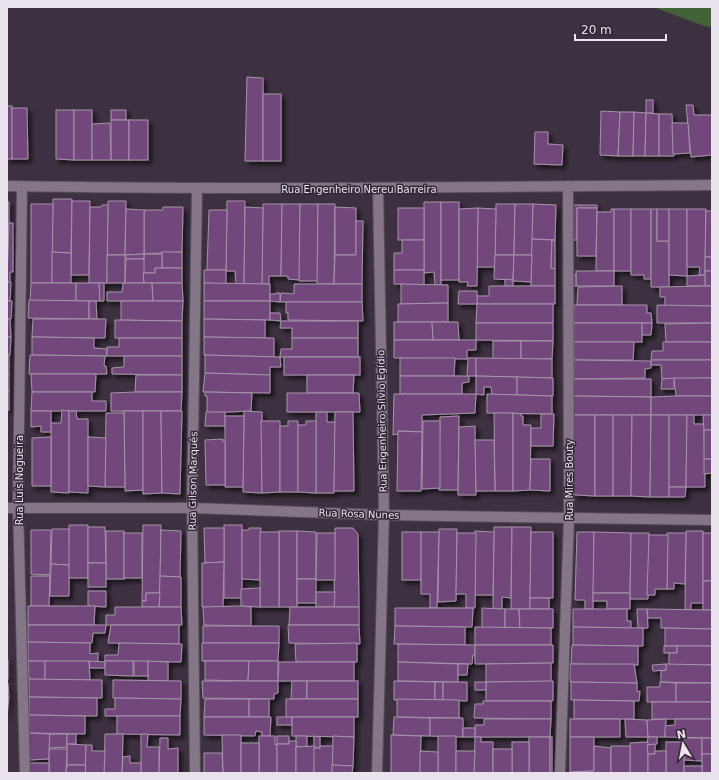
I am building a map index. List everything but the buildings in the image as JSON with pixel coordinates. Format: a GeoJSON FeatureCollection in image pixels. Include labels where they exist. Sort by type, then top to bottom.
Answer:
{"type":"FeatureCollection","features":[{"type":"Feature","properties":{"kind":"street","name":"Rua Engenheiro Nereu Barreira"},"geometry":{"type":"LineString","coordinates":[[7,186],[197,189],[378,189],[712,185]]}},
{"type":"Feature","properties":{"kind":"street","name":"Rua Luís Nogueira"},"geometry":{"type":"LineString","coordinates":[[22,186],[18,508],[25,773]]}},
{"type":"Feature","properties":{"kind":"street","name":"Rua Mires Bouty"},"geometry":{"type":"LineString","coordinates":[[560,773],[569,518],[568,186]]}},
{"type":"Feature","properties":{"kind":"street","name":"Rua Gilson Marquês"},"geometry":{"type":"LineString","coordinates":[[195,773],[192,508],[197,189]]}},
{"type":"Feature","properties":{"kind":"street","name":"Rua Engenheiro Sílvio Egídio"},"geometry":{"type":"LineString","coordinates":[[377,773],[384,515],[378,189]]}},
{"type":"Feature","properties":{"kind":"street","name":"Rua Rosa Nunes"},"geometry":{"type":"LineString","coordinates":[[7,508],[192,508],[384,515],[712,520]]}},
{"type":"Feature","properties":{"kind":"green space"},"geometry":{"type":"Polygon","coordinates":[[[653,7],[712,7],[712,27],[704,26],[653,7]]]}}]}
